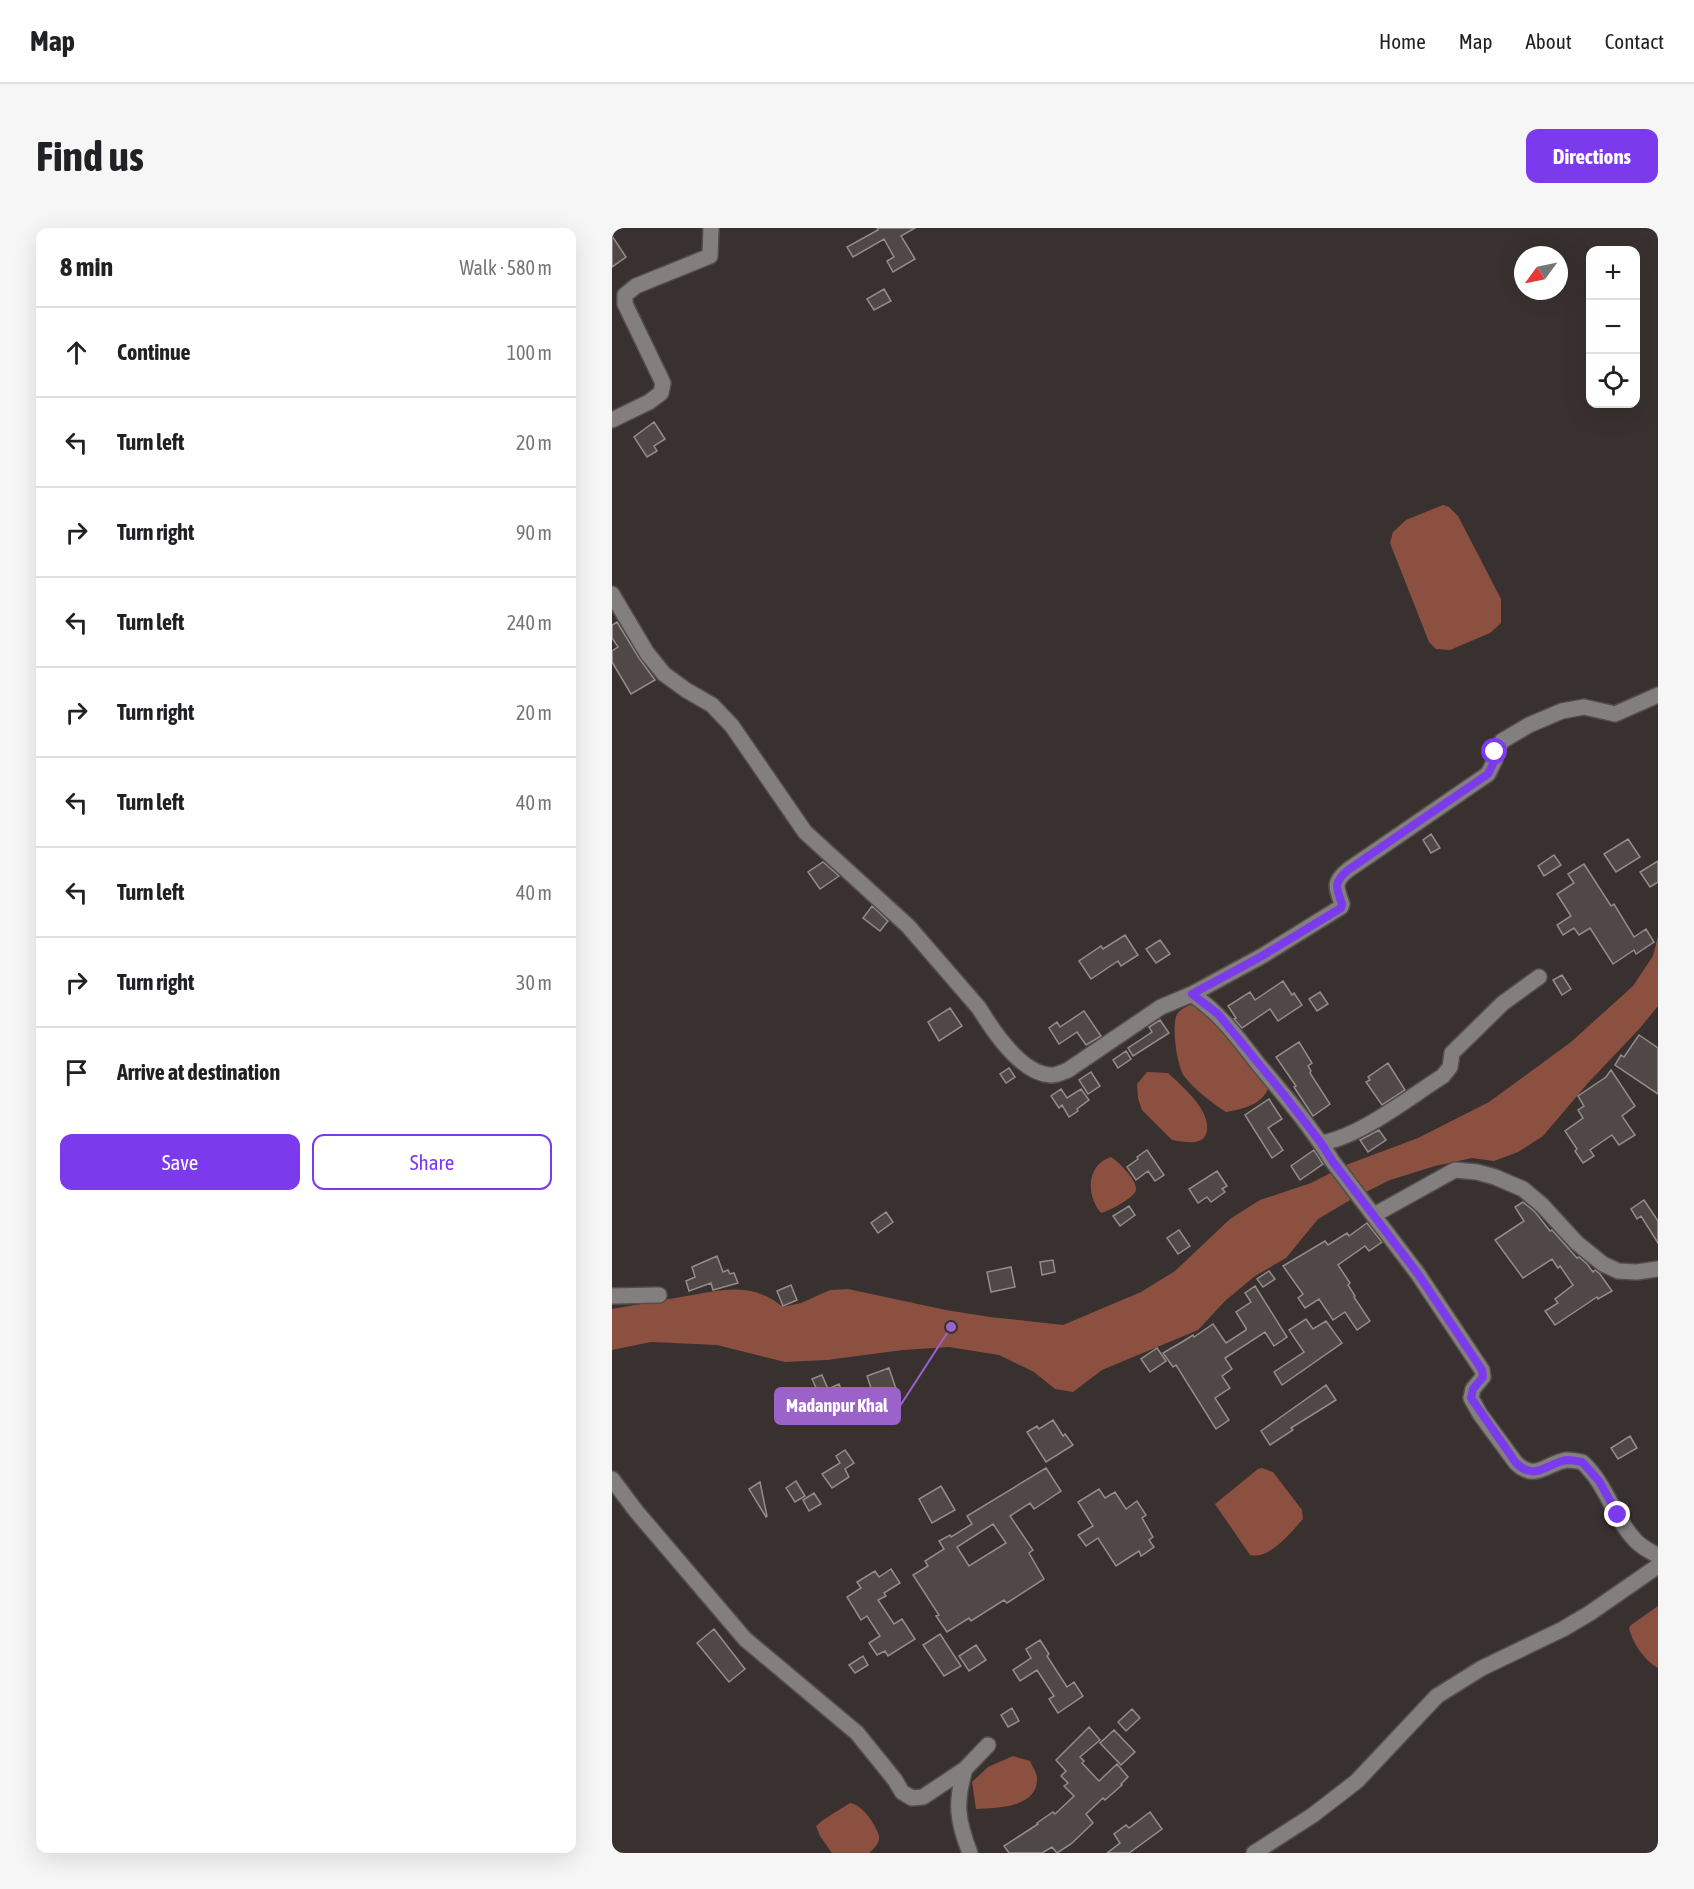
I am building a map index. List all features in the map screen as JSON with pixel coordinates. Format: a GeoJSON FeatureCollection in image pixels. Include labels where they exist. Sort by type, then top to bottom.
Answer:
{"type":"FeatureCollection","features":[{"type":"Feature","properties":{"kind":"street"},"geometry":{"type":"LineString","coordinates":[[612,420],[649,402],[661,393],[663,383],[625,304],[625,295],[636,286],[710,256],[711,228]]}},
{"type":"Feature","properties":{"kind":"street"},"geometry":{"type":"LineString","coordinates":[[612,594],[647,653],[664,674],[712,705],[732,726],[805,832],[908,926],[979,1008],[988,1023],[1015,1055],[1034,1070],[1052,1076],[1068,1070],[1161,1007],[1192,994],[1262,956],[1341,908],[1342,904],[1336,885],[1338,878],[1488,774],[1495,760],[1495,752],[1502,741],[1529,724],[1562,711],[1584,707],[1615,714],[1658,695]]}},
{"type":"Feature","properties":{"kind":"street"},"geometry":{"type":"LineString","coordinates":[[1321,1143],[1334,1141],[1378,1119],[1443,1076],[1450,1067],[1452,1053],[1503,1003],[1539,977]]}},
{"type":"Feature","properties":{"kind":"street"},"geometry":{"type":"LineString","coordinates":[[1192,994],[1218,1014],[1281,1091],[1430,1291],[1482,1370],[1483,1377],[1473,1389],[1471,1398],[1516,1463],[1529,1472],[1544,1470],[1558,1462],[1569,1460],[1582,1462],[1599,1481],[1636,1542],[1658,1556]]}},
{"type":"Feature","properties":{"kind":"street"},"geometry":{"type":"LineString","coordinates":[[1374,1215],[1455,1170],[1477,1172],[1523,1189],[1542,1205],[1577,1243],[1603,1264],[1618,1270],[1637,1272],[1658,1269]]}},
{"type":"Feature","properties":{"kind":"street"},"geometry":{"type":"LineString","coordinates":[[612,1296],[658,1295]]}},
{"type":"Feature","properties":{"kind":"street"},"geometry":{"type":"LineString","coordinates":[[612,1479],[636,1511],[745,1639],[857,1733],[902,1792],[912,1798],[922,1797],[965,1769],[988,1745]]}},
{"type":"Feature","properties":{"kind":"street"},"geometry":{"type":"LineString","coordinates":[[1254,1853],[1313,1815],[1357,1781],[1437,1696],[1482,1668],[1590,1614],[1658,1566]]}},
{"type":"Feature","properties":{"kind":"street"},"geometry":{"type":"LineString","coordinates":[[965,1769],[959,1790],[958,1813],[970,1853]]}},
{"type":"Feature","properties":{"kind":"shaded area"},"geometry":{"type":"Polygon","coordinates":[[[1443,505],[1449,507],[1458,516],[1501,599],[1501,623],[1490,633],[1450,650],[1436,649],[1429,642],[1390,543],[1393,532],[1406,520],[1443,505]]]}},
{"type":"Feature","properties":{"kind":"shaded area"},"geometry":{"type":"Polygon","coordinates":[[[1658,936],[1658,1006],[1543,1136],[1518,1152],[1494,1161],[1472,1158],[1435,1166],[1390,1180],[1352,1199],[1318,1219],[1286,1258],[1255,1276],[1225,1301],[1198,1330],[1102,1370],[1073,1392],[1055,1389],[1034,1372],[999,1355],[949,1347],[903,1350],[827,1360],[785,1362],[717,1345],[651,1342],[612,1350],[612,1309],[721,1290],[746,1290],[758,1293],[783,1307],[801,1303],[830,1290],[848,1289],[946,1310],[1063,1325],[1141,1292],[1175,1271],[1230,1219],[1260,1200],[1311,1183],[1346,1165],[1418,1138],[1489,1102],[1571,1042],[1633,986],[1653,956],[1658,936]]]}},
{"type":"Feature","properties":{"kind":"shaded area"},"geometry":{"type":"Polygon","coordinates":[[[1190,1005],[1207,1009],[1269,1085],[1263,1097],[1258,1101],[1226,1112],[1204,1096],[1184,1076],[1177,1056],[1175,1023],[1178,1013],[1190,1005]]]}},
{"type":"Feature","properties":{"kind":"shaded area"},"geometry":{"type":"Polygon","coordinates":[[[1147,1072],[1168,1073],[1195,1101],[1205,1117],[1207,1126],[1203,1138],[1192,1142],[1172,1140],[1142,1110],[1137,1084],[1147,1072]]]}},
{"type":"Feature","properties":{"kind":"shaded area"},"geometry":{"type":"Polygon","coordinates":[[[1111,1157],[1131,1177],[1136,1190],[1126,1200],[1101,1213],[1093,1198],[1091,1181],[1097,1167],[1111,1157]]]}},
{"type":"Feature","properties":{"kind":"shaded area"},"geometry":{"type":"Polygon","coordinates":[[[1262,1468],[1273,1472],[1302,1510],[1303,1519],[1272,1549],[1258,1555],[1250,1555],[1215,1504],[1262,1468]]]}},
{"type":"Feature","properties":{"kind":"shaded area"},"geometry":{"type":"Polygon","coordinates":[[[1658,1606],[1658,1668],[1640,1651],[1629,1628],[1658,1606]]]}},
{"type":"Feature","properties":{"kind":"shaded area"},"geometry":{"type":"Polygon","coordinates":[[[1013,1756],[1030,1761],[1037,1778],[1036,1788],[1024,1801],[1005,1807],[976,1809],[972,1782],[988,1767],[1013,1756]]]}},
{"type":"Feature","properties":{"kind":"shaded area"},"geometry":{"type":"Polygon","coordinates":[[[850,1803],[864,1811],[879,1836],[875,1848],[869,1853],[832,1853],[816,1826],[850,1803]]]}},
{"type":"Feature","properties":{"kind":"building"},"geometry":{"type":"Polygon","coordinates":[[[877,228],[915,228],[901,236],[915,259],[893,272],[887,261],[894,257],[884,239],[853,257],[847,247],[878,230],[877,228]]]}},
{"type":"Feature","properties":{"kind":"building"},"geometry":{"type":"Polygon","coordinates":[[[612,236],[626,257],[612,267],[612,236]]]}},
{"type":"Feature","properties":{"kind":"building"},"geometry":{"type":"Polygon","coordinates":[[[884,289],[891,301],[874,310],[867,299],[884,289]]]}},
{"type":"Feature","properties":{"kind":"building"},"geometry":{"type":"Polygon","coordinates":[[[654,422],[665,439],[654,446],[657,451],[647,457],[634,437],[654,422]]]}},
{"type":"Feature","properties":{"kind":"building"},"geometry":{"type":"Polygon","coordinates":[[[617,622],[655,680],[631,694],[612,662],[612,651],[618,647],[612,638],[612,625],[617,622]]]}},
{"type":"Feature","properties":{"kind":"building"},"geometry":{"type":"Polygon","coordinates":[[[1431,834],[1440,848],[1431,853],[1423,840],[1431,834]]]}},
{"type":"Feature","properties":{"kind":"building"},"geometry":{"type":"Polygon","coordinates":[[[1628,839],[1640,857],[1616,872],[1604,854],[1628,839]]]}},
{"type":"Feature","properties":{"kind":"building"},"geometry":{"type":"Polygon","coordinates":[[[1554,855],[1561,865],[1544,876],[1538,866],[1554,855]]]}},
{"type":"Feature","properties":{"kind":"building"},"geometry":{"type":"Polygon","coordinates":[[[1658,861],[1658,882],[1650,887],[1640,872],[1658,861]]]}},
{"type":"Feature","properties":{"kind":"building"},"geometry":{"type":"Polygon","coordinates":[[[823,862],[839,876],[820,889],[808,872],[823,862]]]}},
{"type":"Feature","properties":{"kind":"building"},"geometry":{"type":"Polygon","coordinates":[[[1584,864],[1611,906],[1614,904],[1634,937],[1646,929],[1654,942],[1636,954],[1634,950],[1613,964],[1590,928],[1579,935],[1574,928],[1563,935],[1557,925],[1571,916],[1557,894],[1574,883],[1568,874],[1584,864]]]}},
{"type":"Feature","properties":{"kind":"building"},"geometry":{"type":"Polygon","coordinates":[[[872,906],[888,921],[880,931],[863,918],[872,906]]]}},
{"type":"Feature","properties":{"kind":"building"},"geometry":{"type":"Polygon","coordinates":[[[1125,935],[1138,955],[1121,966],[1118,961],[1091,979],[1079,961],[1101,946],[1103,949],[1125,935]]]}},
{"type":"Feature","properties":{"kind":"building"},"geometry":{"type":"Polygon","coordinates":[[[1160,940],[1170,954],[1156,963],[1146,949],[1160,940]]]}},
{"type":"Feature","properties":{"kind":"building"},"geometry":{"type":"Polygon","coordinates":[[[1562,975],[1571,989],[1562,995],[1553,980],[1562,975]]]}},
{"type":"Feature","properties":{"kind":"building"},"geometry":{"type":"Polygon","coordinates":[[[1283,981],[1302,1005],[1278,1021],[1270,1009],[1242,1028],[1234,1019],[1236,1018],[1228,1006],[1250,992],[1255,1000],[1283,981]]]}},
{"type":"Feature","properties":{"kind":"building"},"geometry":{"type":"Polygon","coordinates":[[[1320,992],[1328,1004],[1317,1011],[1309,999],[1320,992]]]}},
{"type":"Feature","properties":{"kind":"building"},"geometry":{"type":"Polygon","coordinates":[[[950,1008],[962,1026],[939,1041],[928,1022],[950,1008]]]}},
{"type":"Feature","properties":{"kind":"building"},"geometry":{"type":"Polygon","coordinates":[[[1084,1011],[1101,1036],[1086,1045],[1077,1032],[1059,1044],[1049,1028],[1057,1022],[1060,1027],[1084,1011]]]}},
{"type":"Feature","properties":{"kind":"building"},"geometry":{"type":"Polygon","coordinates":[[[1160,1020],[1169,1033],[1133,1056],[1128,1048],[1152,1032],[1149,1027],[1160,1020]]]}},
{"type":"Feature","properties":{"kind":"building"},"geometry":{"type":"Polygon","coordinates":[[[1639,1035],[1658,1048],[1658,1094],[1615,1065],[1621,1055],[1624,1057],[1639,1035]]]}},
{"type":"Feature","properties":{"kind":"building"},"geometry":{"type":"Polygon","coordinates":[[[1299,1042],[1312,1063],[1308,1066],[1310,1073],[1330,1104],[1313,1116],[1276,1057],[1299,1042]]]}},
{"type":"Feature","properties":{"kind":"building"},"geometry":{"type":"Polygon","coordinates":[[[1126,1051],[1131,1059],[1118,1068],[1113,1060],[1126,1051]]]}},
{"type":"Feature","properties":{"kind":"building"},"geometry":{"type":"Polygon","coordinates":[[[1388,1063],[1405,1090],[1382,1105],[1366,1082],[1370,1080],[1368,1077],[1388,1063]]]}},
{"type":"Feature","properties":{"kind":"building"},"geometry":{"type":"Polygon","coordinates":[[[1009,1068],[1015,1077],[1006,1083],[1000,1074],[1009,1068]]]}},
{"type":"Feature","properties":{"kind":"building"},"geometry":{"type":"Polygon","coordinates":[[[1611,1070],[1635,1106],[1622,1116],[1635,1135],[1619,1145],[1612,1135],[1590,1150],[1594,1156],[1583,1163],[1565,1131],[1583,1118],[1578,1110],[1584,1106],[1578,1096],[1606,1077],[1611,1070]]]}},
{"type":"Feature","properties":{"kind":"building"},"geometry":{"type":"Polygon","coordinates":[[[1091,1072],[1100,1086],[1088,1094],[1079,1080],[1091,1072]]]}},
{"type":"Feature","properties":{"kind":"building"},"geometry":{"type":"Polygon","coordinates":[[[1061,1089],[1067,1098],[1081,1089],[1089,1100],[1069,1117],[1062,1105],[1059,1108],[1051,1096],[1061,1089]]]}},
{"type":"Feature","properties":{"kind":"building"},"geometry":{"type":"Polygon","coordinates":[[[1269,1099],[1282,1119],[1268,1128],[1283,1150],[1272,1158],[1245,1115],[1269,1099]]]}},
{"type":"Feature","properties":{"kind":"building"},"geometry":{"type":"Polygon","coordinates":[[[1379,1130],[1386,1140],[1368,1152],[1360,1140],[1379,1130]]]}},
{"type":"Feature","properties":{"kind":"building"},"geometry":{"type":"Polygon","coordinates":[[[1147,1150],[1164,1175],[1155,1181],[1148,1171],[1136,1180],[1127,1167],[1147,1150]]]}},
{"type":"Feature","properties":{"kind":"building"},"geometry":{"type":"Polygon","coordinates":[[[1314,1150],[1323,1164],[1300,1180],[1291,1166],[1314,1150]]]}},
{"type":"Feature","properties":{"kind":"building"},"geometry":{"type":"Polygon","coordinates":[[[1217,1171],[1227,1186],[1222,1189],[1225,1192],[1211,1202],[1207,1197],[1198,1203],[1189,1189],[1217,1171]]]}},
{"type":"Feature","properties":{"kind":"building"},"geometry":{"type":"Polygon","coordinates":[[[1644,1200],[1658,1221],[1658,1243],[1641,1216],[1637,1219],[1631,1209],[1644,1200]]]}},
{"type":"Feature","properties":{"kind":"building"},"geometry":{"type":"Polygon","coordinates":[[[1523,1202],[1577,1258],[1579,1257],[1587,1264],[1593,1272],[1595,1270],[1600,1274],[1612,1291],[1598,1299],[1597,1297],[1555,1325],[1545,1311],[1558,1303],[1555,1299],[1573,1285],[1560,1266],[1558,1268],[1552,1259],[1523,1278],[1495,1240],[1524,1221],[1515,1207],[1523,1202]]]}},
{"type":"Feature","properties":{"kind":"building"},"geometry":{"type":"Polygon","coordinates":[[[1129,1206],[1135,1215],[1120,1226],[1113,1216],[1129,1206]]]}},
{"type":"Feature","properties":{"kind":"building"},"geometry":{"type":"Polygon","coordinates":[[[886,1212],[893,1222],[878,1233],[871,1223],[886,1212]]]}},
{"type":"Feature","properties":{"kind":"building"},"geometry":{"type":"Polygon","coordinates":[[[1367,1223],[1382,1242],[1369,1251],[1365,1246],[1338,1265],[1350,1283],[1348,1285],[1354,1297],[1370,1321],[1357,1330],[1345,1312],[1333,1320],[1319,1299],[1305,1308],[1298,1298],[1303,1294],[1283,1266],[1325,1241],[1328,1245],[1347,1233],[1349,1236],[1367,1223]]]}},
{"type":"Feature","properties":{"kind":"building"},"geometry":{"type":"Polygon","coordinates":[[[1179,1230],[1190,1246],[1178,1254],[1167,1238],[1179,1230]]]}},
{"type":"Feature","properties":{"kind":"building"},"geometry":{"type":"Polygon","coordinates":[[[717,1256],[723,1272],[728,1270],[730,1274],[734,1273],[738,1283],[713,1290],[711,1283],[689,1291],[686,1281],[695,1277],[692,1267],[717,1256]]]}},
{"type":"Feature","properties":{"kind":"building"},"geometry":{"type":"Polygon","coordinates":[[[1053,1260],[1055,1272],[1042,1275],[1040,1262],[1053,1260]]]}},
{"type":"Feature","properties":{"kind":"building"},"geometry":{"type":"Polygon","coordinates":[[[1011,1267],[1015,1287],[991,1292],[987,1272],[1011,1267]]]}},
{"type":"Feature","properties":{"kind":"building"},"geometry":{"type":"Polygon","coordinates":[[[1269,1271],[1275,1279],[1263,1287],[1257,1279],[1269,1271]]]}},
{"type":"Feature","properties":{"kind":"building"},"geometry":{"type":"Polygon","coordinates":[[[791,1285],[797,1300],[783,1306],[777,1291],[791,1285]]]}},
{"type":"Feature","properties":{"kind":"building"},"geometry":{"type":"Polygon","coordinates":[[[1255,1286],[1287,1337],[1274,1346],[1265,1332],[1225,1358],[1232,1369],[1222,1376],[1230,1388],[1215,1398],[1229,1420],[1216,1429],[1176,1365],[1173,1367],[1163,1353],[1213,1324],[1226,1343],[1246,1330],[1236,1312],[1251,1302],[1245,1293],[1255,1286]]]}},
{"type":"Feature","properties":{"kind":"building"},"geometry":{"type":"Polygon","coordinates":[[[1306,1319],[1313,1329],[1326,1321],[1342,1343],[1282,1385],[1274,1372],[1304,1352],[1289,1330],[1306,1319]]]}},
{"type":"Feature","properties":{"kind":"building"},"geometry":{"type":"Polygon","coordinates":[[[1157,1348],[1166,1361],[1150,1372],[1141,1359],[1157,1348]]]}},
{"type":"Feature","properties":{"kind":"building"},"geometry":{"type":"Polygon","coordinates":[[[889,1368],[897,1392],[893,1393],[896,1403],[878,1409],[867,1376],[889,1368]]]}},
{"type":"Feature","properties":{"kind":"building"},"geometry":{"type":"Polygon","coordinates":[[[822,1375],[828,1389],[839,1384],[844,1396],[824,1405],[812,1379],[822,1375]]]}},
{"type":"Feature","properties":{"kind":"building"},"geometry":{"type":"Polygon","coordinates":[[[1326,1385],[1336,1400],[1291,1428],[1293,1430],[1270,1445],[1261,1431],[1326,1385]]]}},
{"type":"Feature","properties":{"kind":"building"},"geometry":{"type":"Polygon","coordinates":[[[1053,1420],[1063,1436],[1065,1434],[1073,1445],[1046,1462],[1027,1432],[1037,1426],[1039,1429],[1053,1420]]]}},
{"type":"Feature","properties":{"kind":"building"},"geometry":{"type":"Polygon","coordinates":[[[1630,1436],[1637,1448],[1618,1459],[1611,1448],[1630,1436]]]}},
{"type":"Feature","properties":{"kind":"building"},"geometry":{"type":"Polygon","coordinates":[[[845,1450],[854,1463],[845,1469],[849,1477],[832,1488],[822,1474],[840,1463],[836,1456],[845,1450]]]}},
{"type":"Feature","properties":{"kind":"building"},"geometry":{"type":"Polygon","coordinates":[[[1046,1468],[1061,1491],[1034,1509],[1030,1503],[1010,1516],[1033,1550],[1029,1553],[1044,1579],[1007,1603],[1004,1600],[971,1621],[969,1618],[947,1632],[936,1616],[939,1615],[913,1575],[928,1566],[925,1561],[944,1549],[939,1541],[950,1535],[951,1537],[972,1524],[967,1516],[1046,1468]],[[993,1524],[957,1547],[969,1566],[1006,1543],[993,1524]]]}},
{"type":"Feature","properties":{"kind":"building"},"geometry":{"type":"Polygon","coordinates":[[[796,1481],[805,1496],[795,1502],[786,1488],[796,1481]]]}},
{"type":"Feature","properties":{"kind":"building"},"geometry":{"type":"Polygon","coordinates":[[[760,1482],[767,1516],[766,1517],[749,1489],[760,1482]]]}},
{"type":"Feature","properties":{"kind":"building"},"geometry":{"type":"Polygon","coordinates":[[[941,1486],[955,1510],[932,1523],[919,1499],[941,1486]]]}},
{"type":"Feature","properties":{"kind":"building"},"geometry":{"type":"Polygon","coordinates":[[[1099,1489],[1105,1498],[1115,1492],[1126,1509],[1137,1501],[1146,1515],[1142,1518],[1153,1537],[1149,1540],[1154,1547],[1141,1556],[1139,1551],[1116,1566],[1098,1538],[1086,1546],[1078,1535],[1093,1526],[1078,1502],[1099,1489]]]}},
{"type":"Feature","properties":{"kind":"building"},"geometry":{"type":"Polygon","coordinates":[[[814,1493],[821,1504],[809,1511],[803,1500],[814,1493]]]}},
{"type":"Feature","properties":{"kind":"building"},"geometry":{"type":"Polygon","coordinates":[[[891,1569],[900,1583],[884,1593],[886,1596],[878,1600],[894,1624],[902,1619],[915,1639],[888,1656],[885,1651],[877,1655],[869,1643],[880,1636],[867,1616],[861,1620],[847,1597],[861,1588],[857,1582],[875,1571],[879,1577],[891,1569]]]}},
{"type":"Feature","properties":{"kind":"building"},"geometry":{"type":"Polygon","coordinates":[[[714,1629],[745,1669],[729,1682],[697,1643],[714,1629]]]}},
{"type":"Feature","properties":{"kind":"building"},"geometry":{"type":"Polygon","coordinates":[[[940,1634],[961,1666],[944,1676],[923,1645],[940,1634]]]}},
{"type":"Feature","properties":{"kind":"building"},"geometry":{"type":"Polygon","coordinates":[[[1040,1640],[1049,1654],[1047,1656],[1067,1687],[1074,1682],[1083,1696],[1058,1713],[1049,1699],[1054,1696],[1037,1670],[1020,1681],[1013,1670],[1031,1658],[1026,1649],[1040,1640]]]}},
{"type":"Feature","properties":{"kind":"building"},"geometry":{"type":"Polygon","coordinates":[[[976,1645],[986,1660],[969,1671],[959,1656],[976,1645]]]}},
{"type":"Feature","properties":{"kind":"building"},"geometry":{"type":"Polygon","coordinates":[[[863,1656],[868,1665],[855,1673],[849,1665],[863,1656]]]}},
{"type":"Feature","properties":{"kind":"building"},"geometry":{"type":"Polygon","coordinates":[[[1012,1708],[1019,1721],[1008,1727],[1001,1715],[1012,1708]]]}},
{"type":"Feature","properties":{"kind":"building"},"geometry":{"type":"Polygon","coordinates":[[[1132,1709],[1140,1718],[1126,1731],[1118,1722],[1132,1709]]]}},
{"type":"Feature","properties":{"kind":"building"},"geometry":{"type":"Polygon","coordinates":[[[1089,1727],[1100,1740],[1080,1757],[1084,1761],[1082,1763],[1099,1781],[1117,1764],[1128,1777],[1105,1800],[1103,1798],[1086,1814],[1093,1823],[1071,1844],[1057,1853],[1052,1847],[1042,1853],[1009,1853],[1004,1846],[1053,1812],[1055,1814],[1074,1796],[1064,1786],[1068,1783],[1061,1776],[1066,1771],[1056,1760],[1089,1727]]]}},
{"type":"Feature","properties":{"kind":"building"},"geometry":{"type":"Polygon","coordinates":[[[1114,1730],[1135,1752],[1121,1765],[1100,1743],[1114,1730]]]}},
{"type":"Feature","properties":{"kind":"building"},"geometry":{"type":"Polygon","coordinates":[[[1150,1812],[1162,1829],[1129,1853],[1107,1853],[1120,1843],[1114,1834],[1126,1825],[1129,1828],[1150,1812]]]}},
{"type":"Feature","properties":{"kind":"place","name":"Madanpur Khal"},"geometry":{"type":"Point","coordinates":[951,1327]}},
{"type":"Feature","properties":{"kind":"route"},"geometry":{"type":"LineString","coordinates":[[1495,752],[1495,760],[1488,774],[1338,878],[1336,885],[1342,904],[1341,908],[1262,956],[1192,994],[1218,1014],[1281,1091],[1442,1308],[1482,1370],[1483,1377],[1473,1389],[1471,1398],[1516,1463],[1529,1472],[1544,1470],[1558,1462],[1569,1460],[1582,1462],[1599,1481],[1618,1515]]}}]}
